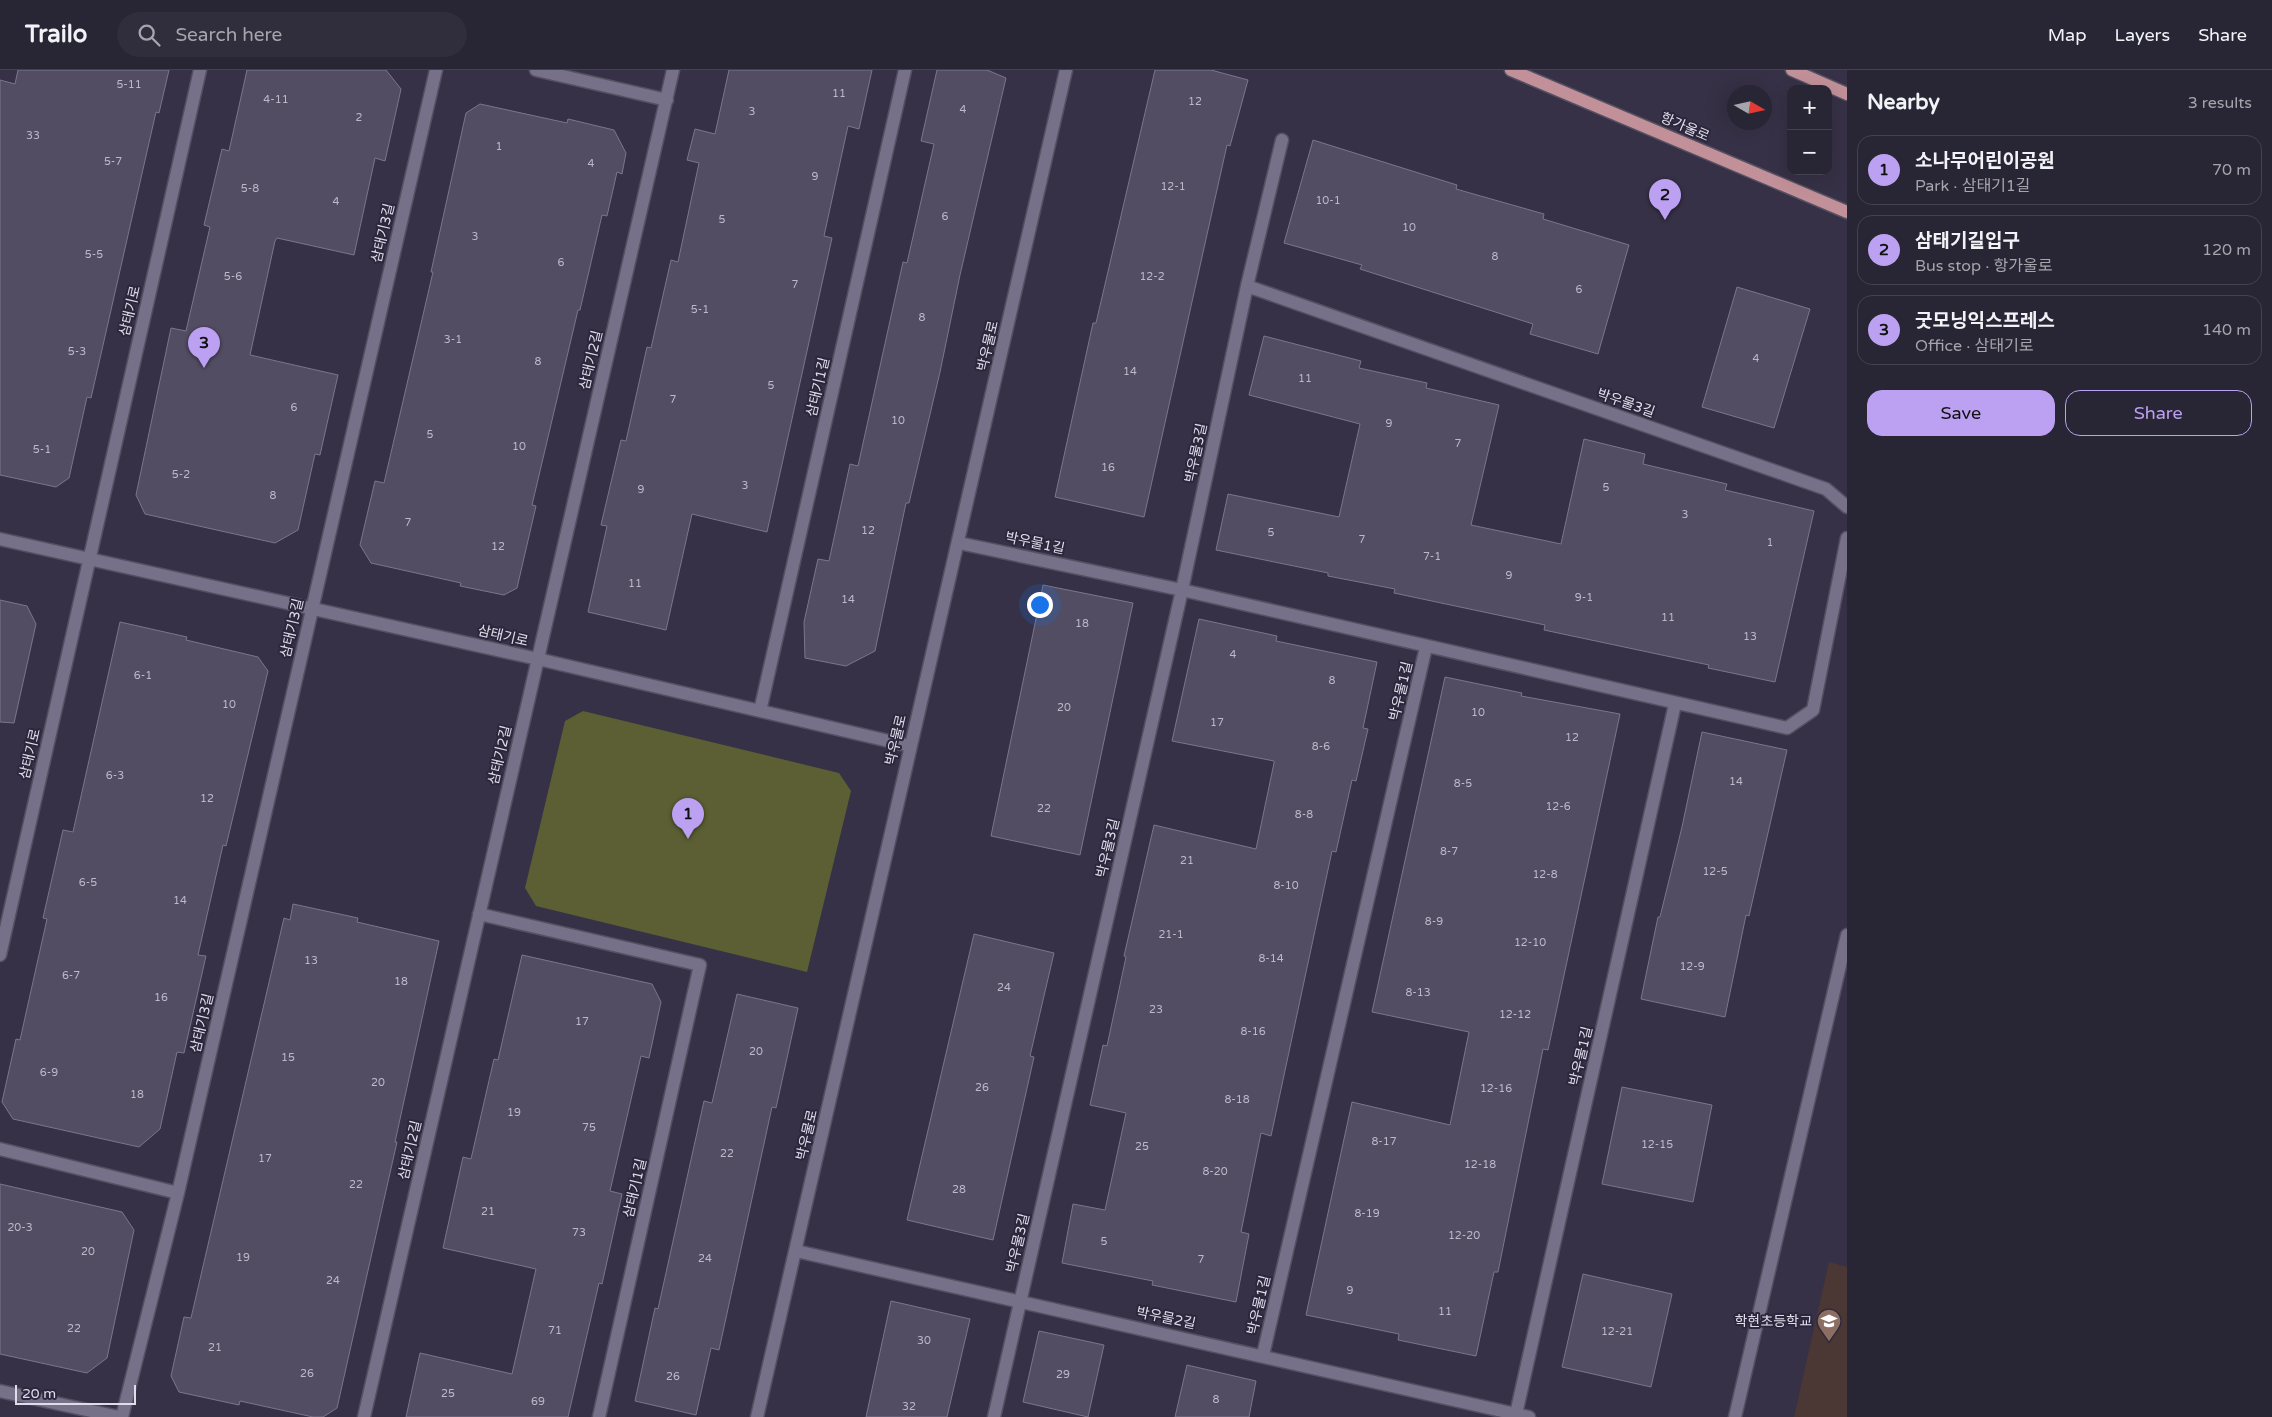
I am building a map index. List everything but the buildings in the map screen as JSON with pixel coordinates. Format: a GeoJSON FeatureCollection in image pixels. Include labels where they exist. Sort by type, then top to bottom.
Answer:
{"type":"FeatureCollection","features":[{"type":"Feature","properties":{"kind":"main road","name":"항가울로"},"geometry":{"type":"LineString","coordinates":[[1511,70],[1847,212]]}},
{"type":"Feature","properties":{"kind":"main road"},"geometry":{"type":"LineString","coordinates":[[1792,70],[1847,94]]}},
{"type":"Feature","properties":{"kind":"street","name":"삼태기로"},"geometry":{"type":"LineString","coordinates":[[0,955],[200,70]]}},
{"type":"Feature","properties":{"kind":"street","name":"삼태기3길"},"geometry":{"type":"LineString","coordinates":[[120,1417],[178,1193],[436,70]]}},
{"type":"Feature","properties":{"kind":"street"},"geometry":{"type":"LineString","coordinates":[[536,70],[667,100]]}},
{"type":"Feature","properties":{"kind":"street","name":"삼태기2길"},"geometry":{"type":"LineString","coordinates":[[364,1417],[673,70]]}},
{"type":"Feature","properties":{"kind":"street","name":"삼태기1길"},"geometry":{"type":"LineString","coordinates":[[760,711],[905,70]]}},
{"type":"Feature","properties":{"kind":"street","name":"박우물로"},"geometry":{"type":"LineString","coordinates":[[757,1417],[1066,70]]}},
{"type":"Feature","properties":{"kind":"street","name":"박우물3길"},"geometry":{"type":"LineString","coordinates":[[994,1417],[1182,590],[1247,286],[1282,140]]}},
{"type":"Feature","properties":{"kind":"street","name":"박우물3길"},"geometry":{"type":"LineString","coordinates":[[1247,286],[1826,489],[1847,507]]}},
{"type":"Feature","properties":{"kind":"street","name":"박우물1길"},"geometry":{"type":"LineString","coordinates":[[959,542],[1182,590],[1675,704],[1787,728],[1813,710],[1847,538]]}},
{"type":"Feature","properties":{"kind":"street","name":"삼태기로"},"geometry":{"type":"LineString","coordinates":[[0,539],[538,659],[910,746]]}},
{"type":"Feature","properties":{"kind":"street","name":"박우물1길"},"geometry":{"type":"LineString","coordinates":[[1262,1355],[1426,647]]}},
{"type":"Feature","properties":{"kind":"street","name":"박우물1길"},"geometry":{"type":"LineString","coordinates":[[1523,1415],[1675,704]]}},
{"type":"Feature","properties":{"kind":"street","name":"삼태기1길"},"geometry":{"type":"LineString","coordinates":[[479,914],[700,965],[599,1417]]}},
{"type":"Feature","properties":{"kind":"street"},"geometry":{"type":"LineString","coordinates":[[1735,1417],[1847,935]]}},
{"type":"Feature","properties":{"kind":"street"},"geometry":{"type":"LineString","coordinates":[[0,1149],[178,1193]]}},
{"type":"Feature","properties":{"kind":"street","name":"박우물2길"},"geometry":{"type":"LineString","coordinates":[[796,1251],[1523,1415]]}},
{"type":"Feature","properties":{"kind":"street"},"geometry":{"type":"LineString","coordinates":[[0,1391],[120,1417]]}},
{"type":"Feature","properties":{"kind":"shaded area","name":"학현초등학교"},"geometry":{"type":"Polygon","coordinates":[[[1829,1262],[1847,1267],[1847,1417],[1794,1417],[1829,1262]]]}},
{"type":"Feature","properties":{"kind":"green space"},"geometry":{"type":"Polygon","coordinates":[[[583,711],[839,773],[851,791],[807,972],[536,906],[525,888],[565,721],[583,711]]]}},
{"type":"Feature","properties":{"kind":"place","name":"삼태기길입구"},"geometry":{"type":"Point","coordinates":[1665,220]}},
{"type":"Feature","properties":{"kind":"place","name":"굿모닝익스프레스"},"geometry":{"type":"Point","coordinates":[204,368]}},
{"type":"Feature","properties":{"kind":"place","name":"소나무어린이공원"},"geometry":{"type":"Point","coordinates":[688,839]}},
{"type":"Feature","properties":{"kind":"place","name":"학현초등학교"},"geometry":{"type":"Point","coordinates":[1829,1342]}}]}
